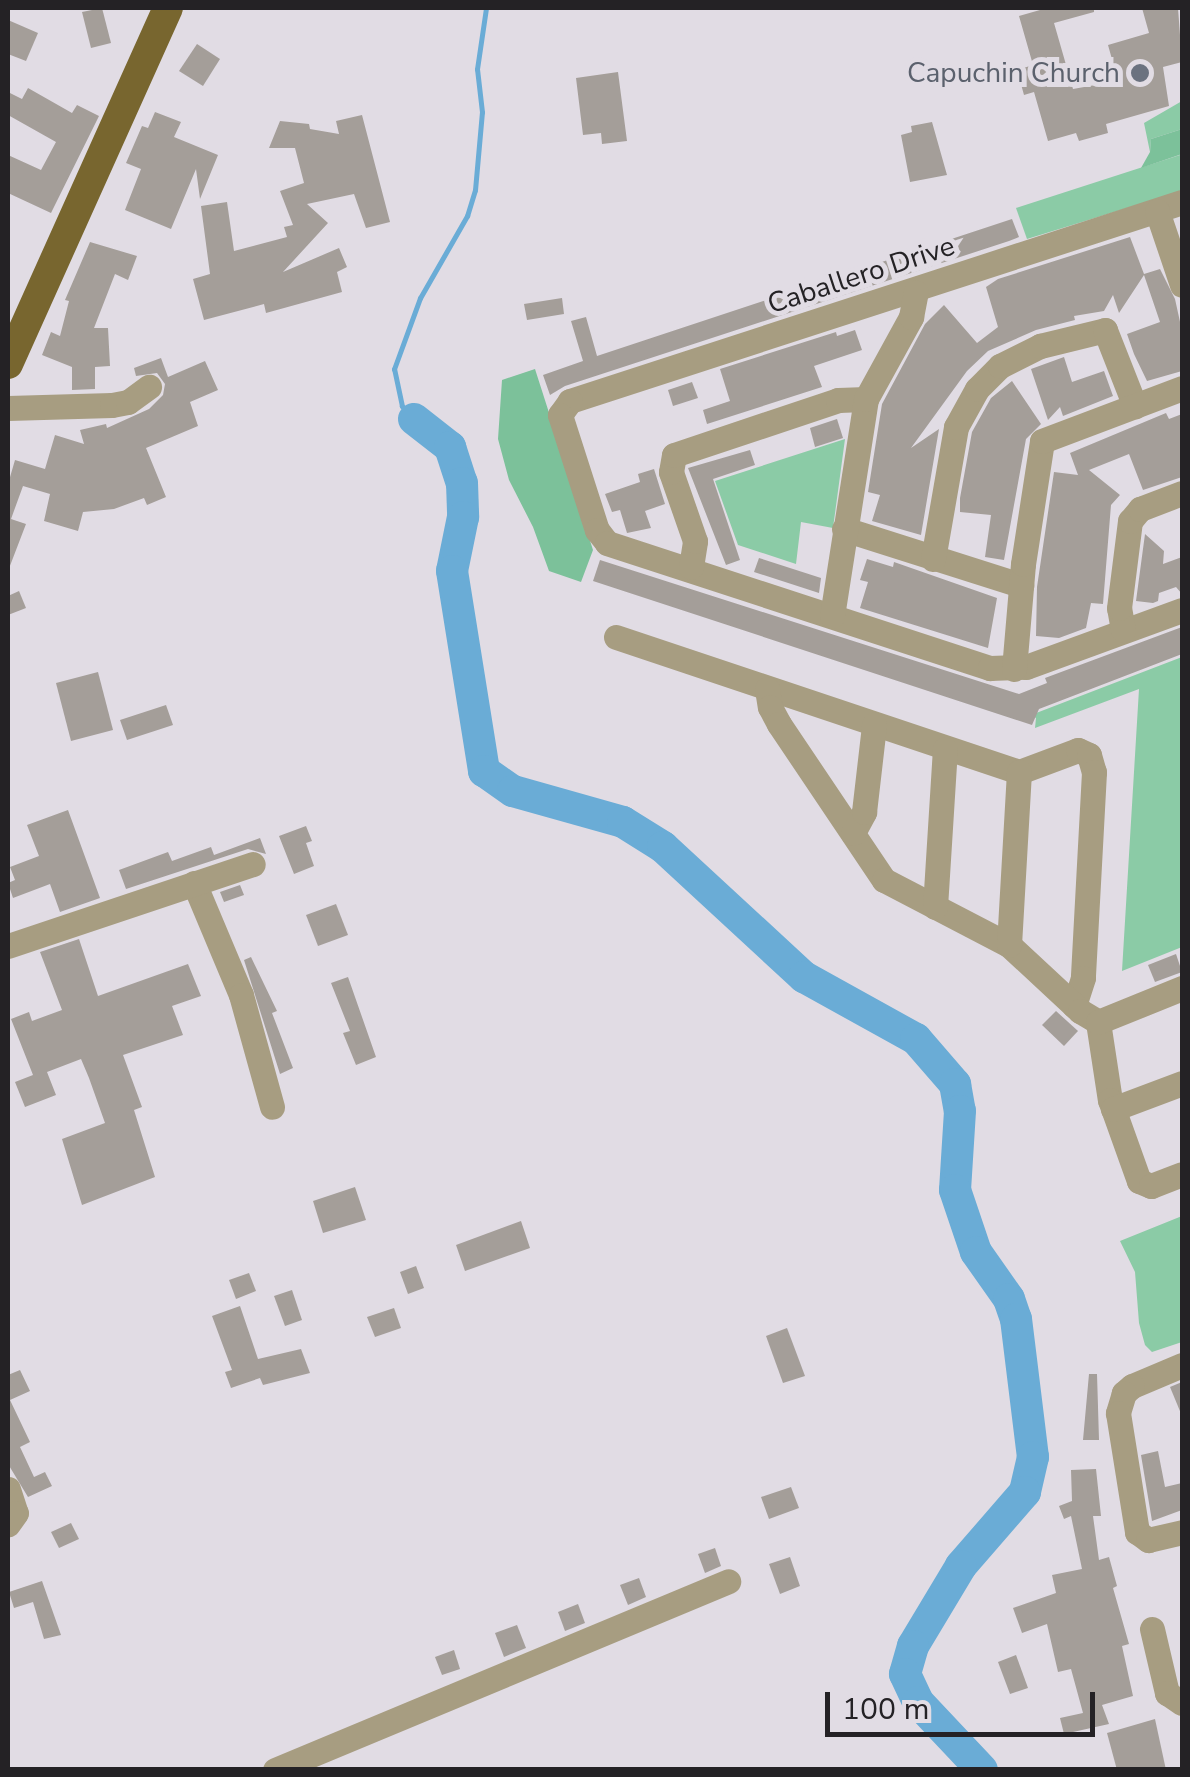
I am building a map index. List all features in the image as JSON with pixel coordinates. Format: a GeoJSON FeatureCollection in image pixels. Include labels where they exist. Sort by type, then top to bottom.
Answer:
{"type":"FeatureCollection","features":[{"type":"Feature","properties":{"kind":"main road"},"geometry":{"type":"LineString","coordinates":[[8,364],[168,8]]}},
{"type":"Feature","properties":{"kind":"street","name":"Caballero Drive"},"geometry":{"type":"LineString","coordinates":[[691,567],[603,539],[561,409],[570,401],[916,292],[1063,238],[1182,202]]}},
{"type":"Feature","properties":{"kind":"street"},"geometry":{"type":"LineString","coordinates":[[1157,210],[1182,285]]}},
{"type":"Feature","properties":{"kind":"street"},"geometry":{"type":"LineString","coordinates":[[832,616],[866,399],[912,316],[916,292]]}},
{"type":"Feature","properties":{"kind":"street"},"geometry":{"type":"LineString","coordinates":[[933,560],[956,427],[978,388],[1000,366],[1040,346],[1105,330],[1135,406]]}},
{"type":"Feature","properties":{"kind":"street"},"geometry":{"type":"LineString","coordinates":[[8,408],[112,405],[128,402],[149,387]]}},
{"type":"Feature","properties":{"kind":"street"},"geometry":{"type":"LineString","coordinates":[[1014,669],[1021,585],[1042,442],[1182,388]]}},
{"type":"Feature","properties":{"kind":"street"},"geometry":{"type":"LineString","coordinates":[[866,399],[838,400],[674,456],[671,472],[695,541],[691,567],[990,668],[1014,669],[1182,610]]}},
{"type":"Feature","properties":{"kind":"street"},"geometry":{"type":"LineString","coordinates":[[1123,630],[1119,608],[1130,521],[1140,509],[1182,493]]}},
{"type":"Feature","properties":{"kind":"street"},"geometry":{"type":"LineString","coordinates":[[844,529],[1021,585]]}},
{"type":"Feature","properties":{"kind":"street"},"geometry":{"type":"LineString","coordinates":[[616,637],[1018,772],[1078,750],[1089,755],[1094,766],[1083,978],[1074,1006]]}},
{"type":"Feature","properties":{"kind":"street"},"geometry":{"type":"LineString","coordinates":[[767,689],[767,700],[779,724],[884,880],[1009,946],[1074,1006],[1098,1022],[1114,1110],[1142,1184],[1156,1185],[1182,1174]]}},
{"type":"Feature","properties":{"kind":"street"},"geometry":{"type":"LineString","coordinates":[[853,833],[864,812],[874,725]]}},
{"type":"Feature","properties":{"kind":"street"},"geometry":{"type":"LineString","coordinates":[[935,908],[945,750]]}},
{"type":"Feature","properties":{"kind":"street"},"geometry":{"type":"LineString","coordinates":[[1009,946],[1018,772]]}},
{"type":"Feature","properties":{"kind":"street"},"geometry":{"type":"LineString","coordinates":[[8,946],[252,864]]}},
{"type":"Feature","properties":{"kind":"street"},"geometry":{"type":"LineString","coordinates":[[194,883],[241,995],[272,1107]]}},
{"type":"Feature","properties":{"kind":"street"},"geometry":{"type":"LineString","coordinates":[[1098,1022],[1182,988]]}},
{"type":"Feature","properties":{"kind":"street"},"geometry":{"type":"LineString","coordinates":[[1114,1110],[1182,1082]]}},
{"type":"Feature","properties":{"kind":"street"},"geometry":{"type":"LineString","coordinates":[[1182,1365],[1132,1386],[1124,1393],[1118,1413],[1137,1532],[1148,1540],[1182,1532]]}},
{"type":"Feature","properties":{"kind":"street"},"geometry":{"type":"LineString","coordinates":[[8,1490],[16,1513],[8,1524]]}},
{"type":"Feature","properties":{"kind":"street"},"geometry":{"type":"LineString","coordinates":[[275,1770],[728,1582]]}},
{"type":"Feature","properties":{"kind":"street"},"geometry":{"type":"LineString","coordinates":[[1152,1630],[1168,1693],[1182,1702]]}},
{"type":"Feature","properties":{"kind":"green space"},"geometry":{"type":"Polygon","coordinates":[[[1182,101],[1182,129],[1151,139],[1150,152],[1144,123],[1182,101]]]}},
{"type":"Feature","properties":{"kind":"green space"},"geometry":{"type":"Polygon","coordinates":[[[1182,129],[1182,154],[1141,168],[1150,152],[1151,139],[1182,129]]]}},
{"type":"Feature","properties":{"kind":"green space"},"geometry":{"type":"Polygon","coordinates":[[[1180,155],[1182,191],[1027,239],[1016,208],[1180,155]]]}},
{"type":"Feature","properties":{"kind":"green space"},"geometry":{"type":"Polygon","coordinates":[[[535,369],[593,550],[581,582],[549,571],[533,527],[509,480],[498,439],[502,380],[535,369]]]}},
{"type":"Feature","properties":{"kind":"green space"},"geometry":{"type":"Polygon","coordinates":[[[845,439],[833,528],[801,522],[796,564],[738,545],[715,481],[845,439]]]}},
{"type":"Feature","properties":{"kind":"green space"},"geometry":{"type":"Polygon","coordinates":[[[1182,657],[1182,947],[1122,971],[1139,689],[1035,728],[1036,718],[1031,715],[1182,657]]]}},
{"type":"Feature","properties":{"kind":"green space"},"geometry":{"type":"Polygon","coordinates":[[[1182,1216],[1182,1342],[1152,1352],[1145,1345],[1139,1323],[1135,1272],[1120,1241],[1182,1216]]]}},
{"type":"Feature","properties":{"kind":"building"},"geometry":{"type":"Polygon","coordinates":[[[102,8],[111,43],[91,48],[82,12],[102,8]]]}},
{"type":"Feature","properties":{"kind":"building","name":"Capuchin Church"},"geometry":{"type":"Polygon","coordinates":[[[1047,8],[1094,8],[1094,12],[1054,23],[1073,89],[1112,82],[1115,70],[1108,45],[1149,33],[1142,8],[1178,8],[1182,62],[1163,67],[1169,106],[1106,124],[1108,133],[1079,141],[1076,133],[1048,141],[1034,92],[1024,95],[1017,70],[1033,65],[1019,16],[1047,8]]]}},
{"type":"Feature","properties":{"kind":"building"},"geometry":{"type":"Polygon","coordinates":[[[8,20],[38,33],[26,61],[8,54],[8,20]]]}},
{"type":"Feature","properties":{"kind":"building"},"geometry":{"type":"Polygon","coordinates":[[[197,44],[220,59],[203,86],[179,71],[197,44]]]}},
{"type":"Feature","properties":{"kind":"building"},"geometry":{"type":"Polygon","coordinates":[[[618,72],[627,141],[602,144],[601,133],[583,135],[576,78],[618,72]]]}},
{"type":"Feature","properties":{"kind":"building"},"geometry":{"type":"Polygon","coordinates":[[[28,88],[72,113],[77,105],[99,116],[51,213],[8,193],[8,155],[41,170],[56,142],[8,115],[8,92],[22,99],[28,88]]]}},
{"type":"Feature","properties":{"kind":"building"},"geometry":{"type":"Polygon","coordinates":[[[155,112],[181,122],[174,137],[218,155],[200,199],[196,169],[171,229],[125,210],[141,169],[126,163],[142,126],[148,128],[155,112]]]}},
{"type":"Feature","properties":{"kind":"building"},"geometry":{"type":"Polygon","coordinates":[[[362,115],[390,222],[366,228],[354,194],[307,204],[328,223],[283,272],[339,248],[347,267],[337,272],[342,292],[266,313],[264,304],[204,320],[193,279],[210,274],[201,206],[227,202],[234,251],[287,237],[284,227],[293,225],[280,191],[304,183],[295,148],[269,148],[280,121],[309,124],[310,129],[339,134],[336,121],[362,115]]]}},
{"type":"Feature","properties":{"kind":"building"},"geometry":{"type":"Polygon","coordinates":[[[932,122],[947,175],[910,182],[901,135],[912,132],[911,126],[932,122]]]}},
{"type":"Feature","properties":{"kind":"building"},"geometry":{"type":"Polygon","coordinates":[[[1012,219],[1019,237],[1009,241],[565,386],[550,395],[543,375],[583,361],[571,321],[586,317],[597,356],[1012,219]]]}},
{"type":"Feature","properties":{"kind":"building"},"geometry":{"type":"Polygon","coordinates":[[[1130,237],[1144,274],[1160,269],[1175,299],[1182,331],[1182,371],[1147,381],[1134,354],[1127,334],[1160,322],[1144,275],[1119,313],[1113,295],[1104,311],[1074,316],[1075,320],[1036,330],[988,351],[967,371],[911,448],[939,429],[921,535],[872,521],[880,495],[868,492],[882,404],[925,324],[944,305],[977,343],[998,327],[986,287],[998,279],[1130,237]]]}},
{"type":"Feature","properties":{"kind":"building"},"geometry":{"type":"Polygon","coordinates":[[[90,242],[137,256],[128,280],[115,274],[94,328],[108,328],[110,366],[95,367],[95,389],[72,390],[72,367],[42,355],[51,332],[60,336],[69,301],[65,300],[90,242]]]}},
{"type":"Feature","properties":{"kind":"building"},"geometry":{"type":"Polygon","coordinates":[[[562,298],[564,314],[527,320],[524,304],[562,298]]]}},
{"type":"Feature","properties":{"kind":"building"},"geometry":{"type":"Polygon","coordinates":[[[855,330],[862,350],[814,366],[822,387],[707,424],[703,410],[730,401],[720,369],[836,332],[837,336],[855,330]]]}},
{"type":"Feature","properties":{"kind":"building"},"geometry":{"type":"Polygon","coordinates":[[[1064,357],[1072,382],[1104,371],[1113,396],[1063,416],[1060,407],[1048,420],[1031,369],[1064,357]]]}},
{"type":"Feature","properties":{"kind":"building"},"geometry":{"type":"Polygon","coordinates":[[[161,358],[168,377],[205,361],[218,390],[190,402],[198,426],[146,448],[166,497],[147,505],[144,498],[114,509],[83,512],[78,531],[44,521],[50,494],[23,486],[11,519],[26,524],[8,571],[8,484],[15,460],[45,469],[55,435],[84,444],[80,430],[106,424],[107,428],[149,409],[163,395],[165,384],[157,373],[136,376],[134,368],[161,358]]]}},
{"type":"Feature","properties":{"kind":"building"},"geometry":{"type":"Polygon","coordinates":[[[1012,381],[1041,424],[1026,439],[1004,560],[985,557],[991,515],[960,512],[960,498],[972,432],[991,398],[1012,381]]]}},
{"type":"Feature","properties":{"kind":"building"},"geometry":{"type":"Polygon","coordinates":[[[692,382],[698,398],[673,406],[668,390],[692,382]]]}},
{"type":"Feature","properties":{"kind":"building"},"geometry":{"type":"Polygon","coordinates":[[[1166,413],[1169,419],[1182,414],[1182,477],[1143,490],[1129,454],[1089,470],[1120,495],[1111,505],[1103,604],[1091,603],[1086,628],[1059,638],[1036,636],[1037,587],[1054,472],[1078,475],[1070,453],[1166,413]]]}},
{"type":"Feature","properties":{"kind":"building"},"geometry":{"type":"Polygon","coordinates":[[[837,419],[843,438],[815,447],[810,428],[837,419]]]}},
{"type":"Feature","properties":{"kind":"building"},"geometry":{"type":"Polygon","coordinates":[[[750,450],[755,465],[713,479],[740,560],[726,565],[688,468],[750,450]]]}},
{"type":"Feature","properties":{"kind":"building"},"geometry":{"type":"Polygon","coordinates":[[[654,469],[665,504],[645,511],[651,528],[627,533],[620,510],[612,512],[605,494],[640,482],[638,474],[654,469]]]}},
{"type":"Feature","properties":{"kind":"building"},"geometry":{"type":"Polygon","coordinates":[[[1145,534],[1164,551],[1163,564],[1182,557],[1182,594],[1176,587],[1159,593],[1158,601],[1153,603],[1136,601],[1145,534]]]}},
{"type":"Feature","properties":{"kind":"building"},"geometry":{"type":"Polygon","coordinates":[[[759,558],[821,578],[819,593],[754,572],[759,558]]]}},
{"type":"Feature","properties":{"kind":"building"},"geometry":{"type":"Polygon","coordinates":[[[867,559],[893,567],[894,562],[997,598],[988,648],[860,608],[868,582],[860,580],[867,559]]]}},
{"type":"Feature","properties":{"kind":"building"},"geometry":{"type":"Polygon","coordinates":[[[600,560],[1019,694],[1047,683],[1045,678],[1182,627],[1182,654],[1039,709],[1032,725],[593,581],[600,560]]]}},
{"type":"Feature","properties":{"kind":"building"},"geometry":{"type":"Polygon","coordinates":[[[19,591],[26,608],[8,615],[8,596],[19,591]]]}},
{"type":"Feature","properties":{"kind":"building"},"geometry":{"type":"Polygon","coordinates":[[[98,672],[113,730],[71,741],[56,683],[98,672]]]}},
{"type":"Feature","properties":{"kind":"building"},"geometry":{"type":"Polygon","coordinates":[[[166,705],[173,725],[127,740],[120,720],[166,705]]]}},
{"type":"Feature","properties":{"kind":"building"},"geometry":{"type":"Polygon","coordinates":[[[68,810],[100,898],[60,912],[50,884],[13,898],[8,883],[15,880],[10,867],[39,856],[27,825],[68,810]]]}},
{"type":"Feature","properties":{"kind":"building"},"geometry":{"type":"Polygon","coordinates":[[[306,826],[312,841],[306,843],[314,866],[294,874],[279,836],[306,826]]]}},
{"type":"Feature","properties":{"kind":"building"},"geometry":{"type":"Polygon","coordinates":[[[260,838],[266,854],[248,849],[126,889],[119,870],[168,852],[172,861],[211,847],[214,855],[260,838]]]}},
{"type":"Feature","properties":{"kind":"building"},"geometry":{"type":"Polygon","coordinates":[[[240,885],[244,895],[224,902],[220,892],[240,885]]]}},
{"type":"Feature","properties":{"kind":"building"},"geometry":{"type":"Polygon","coordinates":[[[336,904],[348,935],[318,946],[306,915],[336,904]]]}},
{"type":"Feature","properties":{"kind":"building"},"geometry":{"type":"Polygon","coordinates":[[[79,939],[98,996],[188,964],[201,996],[172,1006],[183,1035],[123,1055],[142,1107],[134,1110],[155,1177],[82,1205],[62,1139],[105,1123],[89,1078],[81,1059],[47,1072],[56,1095],[25,1107],[15,1082],[33,1075],[11,1019],[29,1012],[32,1021],[62,1010],[40,952],[79,939]]]}},
{"type":"Feature","properties":{"kind":"building"},"geometry":{"type":"Polygon","coordinates":[[[1176,954],[1182,972],[1155,982],[1148,965],[1176,954]]]}},
{"type":"Feature","properties":{"kind":"building"},"geometry":{"type":"Polygon","coordinates":[[[251,957],[277,1011],[272,1013],[293,1068],[280,1074],[244,960],[251,957]]]}},
{"type":"Feature","properties":{"kind":"building"},"geometry":{"type":"Polygon","coordinates":[[[348,977],[376,1057],[356,1065],[343,1033],[350,1031],[331,983],[348,977]]]}},
{"type":"Feature","properties":{"kind":"building"},"geometry":{"type":"Polygon","coordinates":[[[1056,1011],[1078,1031],[1064,1046],[1042,1025],[1056,1011]]]}},
{"type":"Feature","properties":{"kind":"building"},"geometry":{"type":"Polygon","coordinates":[[[355,1187],[366,1220],[323,1233],[313,1201],[355,1187]]]}},
{"type":"Feature","properties":{"kind":"building"},"geometry":{"type":"Polygon","coordinates":[[[521,1221],[530,1248],[465,1271],[456,1245],[521,1221]]]}},
{"type":"Feature","properties":{"kind":"building"},"geometry":{"type":"Polygon","coordinates":[[[416,1266],[424,1288],[408,1294],[400,1272],[416,1266]]]}},
{"type":"Feature","properties":{"kind":"building"},"geometry":{"type":"Polygon","coordinates":[[[249,1273],[256,1291],[236,1299],[229,1280],[249,1273]]]}},
{"type":"Feature","properties":{"kind":"building"},"geometry":{"type":"Polygon","coordinates":[[[292,1290],[302,1320],[285,1326],[274,1296],[292,1290]]]}},
{"type":"Feature","properties":{"kind":"building"},"geometry":{"type":"Polygon","coordinates":[[[240,1306],[258,1359],[301,1349],[310,1373],[263,1385],[260,1378],[231,1388],[225,1372],[232,1370],[212,1316],[240,1306]]]}},
{"type":"Feature","properties":{"kind":"building"},"geometry":{"type":"Polygon","coordinates":[[[394,1308],[401,1328],[375,1337],[367,1317],[394,1308]]]}},
{"type":"Feature","properties":{"kind":"building"},"geometry":{"type":"Polygon","coordinates":[[[787,1328],[805,1376],[783,1383],[766,1336],[787,1328]]]}},
{"type":"Feature","properties":{"kind":"building"},"geometry":{"type":"Polygon","coordinates":[[[20,1370],[30,1391],[10,1400],[30,1442],[20,1447],[34,1477],[45,1472],[52,1486],[28,1497],[8,1464],[8,1375],[20,1370]]]}},
{"type":"Feature","properties":{"kind":"building"},"geometry":{"type":"Polygon","coordinates":[[[1089,1374],[1097,1374],[1099,1440],[1083,1440],[1089,1374]]]}},
{"type":"Feature","properties":{"kind":"building"},"geometry":{"type":"Polygon","coordinates":[[[1182,1382],[1182,1416],[1170,1387],[1182,1382]]]}},
{"type":"Feature","properties":{"kind":"building"},"geometry":{"type":"Polygon","coordinates":[[[1158,1451],[1165,1487],[1182,1483],[1182,1510],[1152,1521],[1141,1455],[1158,1451]]]}},
{"type":"Feature","properties":{"kind":"building"},"geometry":{"type":"Polygon","coordinates":[[[1096,1469],[1101,1516],[1093,1516],[1099,1560],[1109,1557],[1117,1586],[1113,1588],[1129,1644],[1122,1646],[1133,1696],[1102,1705],[1109,1724],[1064,1734],[1060,1718],[1083,1713],[1071,1669],[1058,1672],[1047,1624],[1022,1633],[1013,1608],[1056,1593],[1052,1575],[1082,1569],[1071,1516],[1064,1519],[1059,1506],[1072,1501],[1071,1470],[1096,1469]]]}},
{"type":"Feature","properties":{"kind":"building"},"geometry":{"type":"Polygon","coordinates":[[[791,1487],[799,1508],[769,1519],[761,1497],[791,1487]]]}},
{"type":"Feature","properties":{"kind":"building"},"geometry":{"type":"Polygon","coordinates":[[[71,1523],[79,1539],[59,1548],[51,1532],[71,1523]]]}},
{"type":"Feature","properties":{"kind":"building"},"geometry":{"type":"Polygon","coordinates":[[[715,1548],[721,1566],[705,1573],[698,1554],[715,1548]]]}},
{"type":"Feature","properties":{"kind":"building"},"geometry":{"type":"Polygon","coordinates":[[[790,1557],[800,1586],[780,1594],[769,1564],[790,1557]]]}},
{"type":"Feature","properties":{"kind":"building"},"geometry":{"type":"Polygon","coordinates":[[[639,1578],[646,1597],[628,1605],[620,1585],[639,1578]]]}},
{"type":"Feature","properties":{"kind":"building"},"geometry":{"type":"Polygon","coordinates":[[[42,1581],[61,1635],[44,1639],[33,1602],[14,1608],[9,1592],[42,1581]]]}},
{"type":"Feature","properties":{"kind":"building"},"geometry":{"type":"Polygon","coordinates":[[[578,1604],[585,1623],[565,1631],[558,1612],[578,1604]]]}},
{"type":"Feature","properties":{"kind":"building"},"geometry":{"type":"Polygon","coordinates":[[[517,1625],[526,1648],[504,1657],[495,1633],[517,1625]]]}},
{"type":"Feature","properties":{"kind":"building"},"geometry":{"type":"Polygon","coordinates":[[[454,1650],[460,1669],[442,1675],[435,1657],[454,1650]]]}},
{"type":"Feature","properties":{"kind":"building"},"geometry":{"type":"Polygon","coordinates":[[[1016,1655],[1028,1688],[1010,1694],[998,1662],[1016,1655]]]}},
{"type":"Feature","properties":{"kind":"building"},"geometry":{"type":"Polygon","coordinates":[[[1155,1719],[1166,1770],[1117,1770],[1107,1733],[1155,1719]]]}},
{"type":"Feature","properties":{"kind":"waterway"},"geometry":{"type":"LineString","coordinates":[[414,419],[402,406],[394,369],[420,298],[467,216],[475,190],[482,112],[477,69],[486,8]]}},
{"type":"Feature","properties":{"kind":"waterway"},"geometry":{"type":"LineString","coordinates":[[414,419],[450,447],[462,483],[463,517],[452,571],[484,771],[513,791],[623,822],[663,847],[804,977],[916,1039],[955,1084],[960,1111],[955,1190],[976,1252],[1009,1299],[1016,1319],[1033,1457],[1025,1492],[961,1566],[913,1646],[905,1674],[918,1702],[982,1770]]}},
{"type":"Feature","properties":{"kind":"place","name":"Capuchin Church"},"geometry":{"type":"Point","coordinates":[1140,73]}}]}
